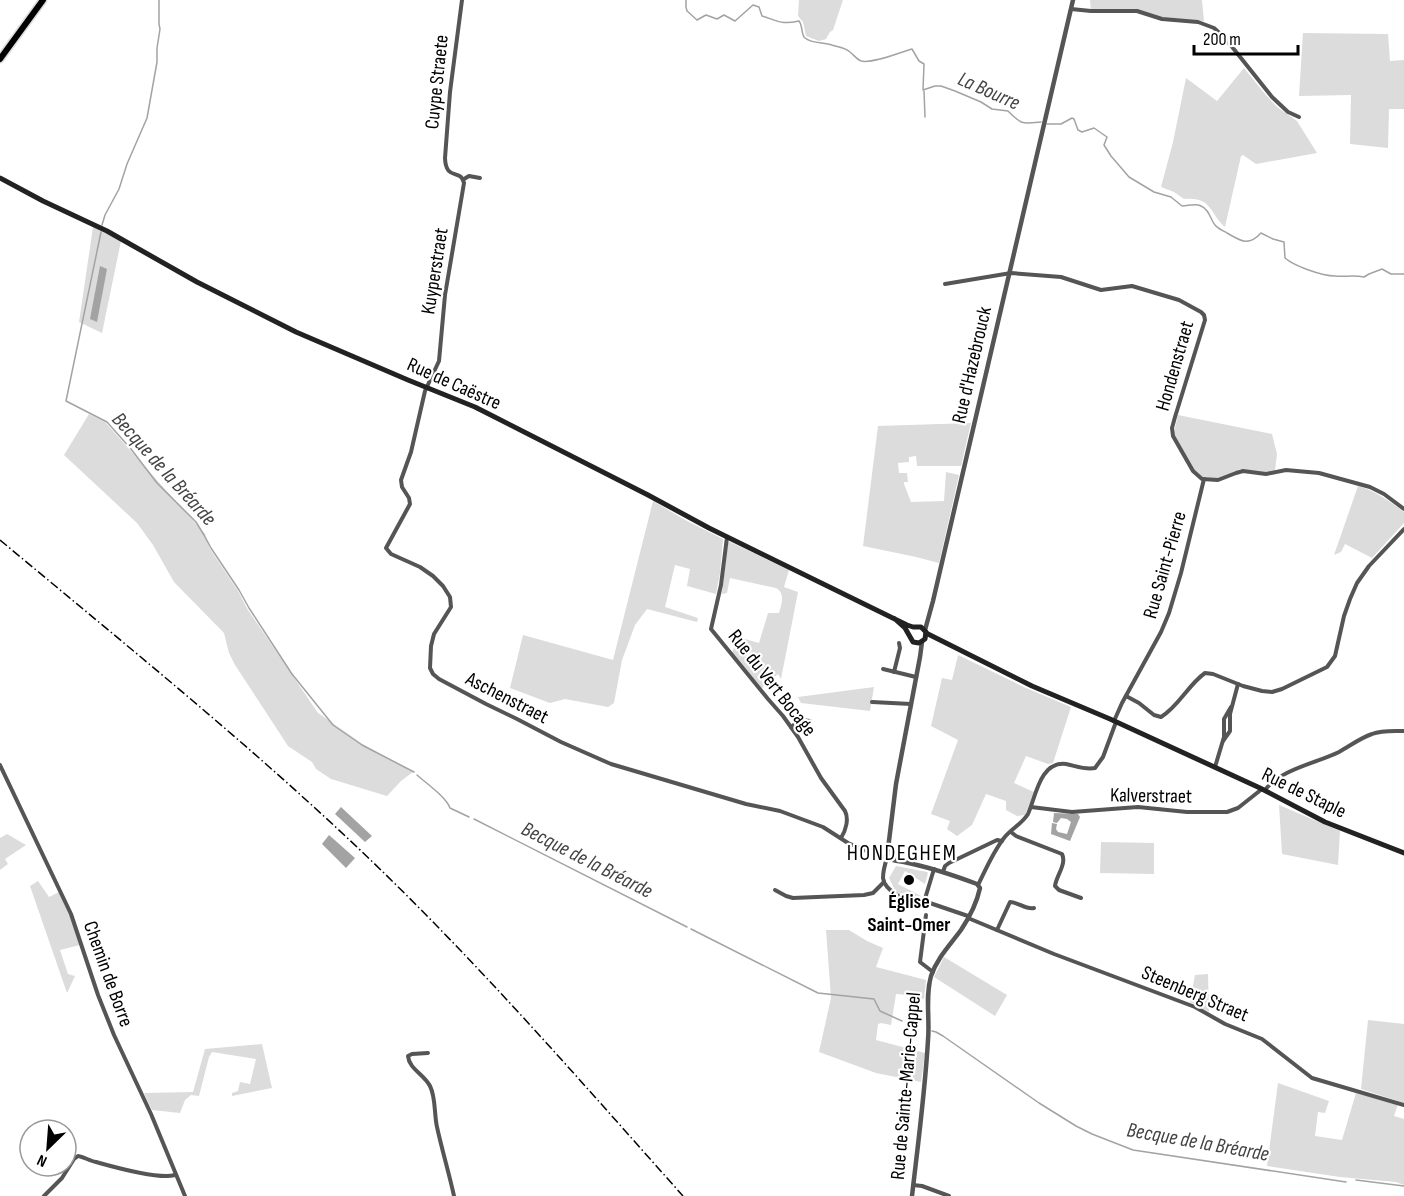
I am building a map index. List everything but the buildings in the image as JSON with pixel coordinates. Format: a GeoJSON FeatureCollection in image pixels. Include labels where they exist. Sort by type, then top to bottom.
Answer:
{"type":"FeatureCollection","features":[{"type":"Feature","properties":{"kind":"main road"},"geometry":{"type":"LineString","coordinates":[[0,59],[43,0]]}},
{"type":"Feature","properties":{"kind":"main road","name":"Rue de Caëstre"},"geometry":{"type":"LineString","coordinates":[[0,178],[47,204],[113,234],[197,282],[296,332],[486,412],[727,537],[913,627]]}},
{"type":"Feature","properties":{"kind":"main road","name":"Rue de Caëstre"},"geometry":{"type":"LineString","coordinates":[[895,619],[903,626],[910,638]]}},
{"type":"Feature","properties":{"kind":"main road"},"geometry":{"type":"LineString","coordinates":[[917,626],[924,630],[923,641],[917,643],[910,638],[910,631],[913,627],[917,626]]}},
{"type":"Feature","properties":{"kind":"main road","name":"Rue de Staple"},"geometry":{"type":"LineString","coordinates":[[924,630],[939,640],[1012,676],[1116,722],[1155,743],[1191,756],[1264,789],[1337,827],[1404,853]]}},
{"type":"Feature","properties":{"kind":"main road","name":"Rue de Staple"},"geometry":{"type":"LineString","coordinates":[[923,641],[939,640]]}},
{"type":"Feature","properties":{"kind":"street","name":"Cuype Straete"},"geometry":{"type":"LineString","coordinates":[[462,0],[445,144],[445,167],[449,172],[464,178]]}},
{"type":"Feature","properties":{"kind":"street","name":"Rue d'Hazebrouck"},"geometry":{"type":"LineString","coordinates":[[924,630],[930,613],[1073,0]]}},
{"type":"Feature","properties":{"kind":"street"},"geometry":{"type":"LineString","coordinates":[[1071,9],[1091,12],[1137,11],[1162,19],[1211,26],[1223,36],[1276,101],[1288,112],[1299,117]]}},
{"type":"Feature","properties":{"kind":"street"},"geometry":{"type":"LineString","coordinates":[[464,178],[469,176],[480,178]]}},
{"type":"Feature","properties":{"kind":"street","name":"Kuyperstraet"},"geometry":{"type":"LineString","coordinates":[[426,388],[439,361],[446,292],[464,178]]}},
{"type":"Feature","properties":{"kind":"street"},"geometry":{"type":"LineString","coordinates":[[945,284],[1009,273]]}},
{"type":"Feature","properties":{"kind":"street","name":"Hondenstraet"},"geometry":{"type":"LineString","coordinates":[[1009,273],[1061,277],[1101,290],[1124,286],[1135,287],[1176,299],[1203,313],[1205,323],[1172,432],[1193,471],[1198,477],[1204,479]]}},
{"type":"Feature","properties":{"kind":"street","name":"Aschenstraet"},"geometry":{"type":"LineString","coordinates":[[426,388],[411,452],[401,480],[410,506],[386,548],[391,554],[431,574],[450,597],[451,607],[432,641],[429,663],[433,674],[486,705],[611,764],[744,803],[780,811],[826,828],[848,843],[887,858]]}},
{"type":"Feature","properties":{"kind":"street"},"geometry":{"type":"LineString","coordinates":[[1204,479],[1218,480],[1243,471],[1266,474],[1286,470],[1316,473],[1370,487],[1404,509]]}},
{"type":"Feature","properties":{"kind":"street","name":"Rue Saint-Pierre"},"geometry":{"type":"LineString","coordinates":[[978,885],[1002,841],[1024,820],[1047,769],[1066,764],[1093,769],[1104,755],[1126,696],[1169,613],[1204,479]]}},
{"type":"Feature","properties":{"kind":"street"},"geometry":{"type":"LineString","coordinates":[[1126,696],[1159,717],[1168,711],[1204,674],[1213,674],[1262,691],[1275,692],[1321,671],[1329,666],[1335,656],[1344,616],[1356,586],[1371,564],[1404,529]]}},
{"type":"Feature","properties":{"kind":"street","name":"Rue du Vert Bocage"},"geometry":{"type":"LineString","coordinates":[[727,537],[720,589],[711,629],[782,714],[846,813],[847,823],[841,838]]}},
{"type":"Feature","properties":{"kind":"street"},"geometry":{"type":"LineString","coordinates":[[910,638],[919,653],[919,661]]}},
{"type":"Feature","properties":{"kind":"street"},"geometry":{"type":"LineString","coordinates":[[775,890],[796,898],[866,895],[874,892],[884,882],[894,794],[923,641]]}},
{"type":"Feature","properties":{"kind":"street"},"geometry":{"type":"LineString","coordinates":[[894,672],[900,648],[899,642]]}},
{"type":"Feature","properties":{"kind":"street"},"geometry":{"type":"LineString","coordinates":[[883,669],[916,677]]}},
{"type":"Feature","properties":{"kind":"street"},"geometry":{"type":"LineString","coordinates":[[1215,767],[1223,741],[1230,731],[1229,716],[1238,684]]}},
{"type":"Feature","properties":{"kind":"street"},"geometry":{"type":"LineString","coordinates":[[872,702],[910,704]]}},
{"type":"Feature","properties":{"kind":"street"},"geometry":{"type":"LineString","coordinates":[[791,727],[801,720],[810,721]]}},
{"type":"Feature","properties":{"kind":"street","name":"Kalverstraet"},"geometry":{"type":"LineString","coordinates":[[1031,807],[1072,812],[1138,807],[1191,812],[1227,812],[1238,808],[1291,771],[1338,752],[1368,735],[1383,731],[1404,731]]}},
{"type":"Feature","properties":{"kind":"street","name":"Chemin de Borre"},"geometry":{"type":"LineString","coordinates":[[0,765],[71,914],[105,1012],[185,1196]]}},
{"type":"Feature","properties":{"kind":"street"},"geometry":{"type":"LineString","coordinates":[[1011,832],[1062,854],[1064,860],[1055,886],[1059,890],[1081,898]]}},
{"type":"Feature","properties":{"kind":"street"},"geometry":{"type":"LineString","coordinates":[[943,872],[949,862],[996,841],[1002,841]]}},
{"type":"Feature","properties":{"kind":"street"},"geometry":{"type":"LineString","coordinates":[[887,858],[934,869],[978,885]]}},
{"type":"Feature","properties":{"kind":"street"},"geometry":{"type":"LineString","coordinates":[[924,901],[934,869]]}},
{"type":"Feature","properties":{"kind":"street","name":"Steenberg Straet"},"geometry":{"type":"LineString","coordinates":[[884,882],[898,896],[918,905],[924,901],[968,917],[1054,954],[1196,1007],[1225,1024],[1265,1041],[1315,1079],[1404,1105]]}},
{"type":"Feature","properties":{"kind":"street","name":"Rue de Sainte-Marie-Cappel"},"geometry":{"type":"LineString","coordinates":[[912,1196],[928,1045],[928,992],[933,972],[942,955],[962,929],[978,896],[980,889],[978,885]]}},
{"type":"Feature","properties":{"kind":"street"},"geometry":{"type":"LineString","coordinates":[[998,930],[1011,902],[1034,908]]}},
{"type":"Feature","properties":{"kind":"street"},"geometry":{"type":"LineString","coordinates":[[926,915],[920,961],[933,972]]}},
{"type":"Feature","properties":{"kind":"street"},"geometry":{"type":"LineString","coordinates":[[428,1053],[411,1054],[408,1059],[432,1089],[436,1126],[454,1196]]}},
{"type":"Feature","properties":{"kind":"street"},"geometry":{"type":"LineString","coordinates":[[44,1196],[62,1178],[77,1157],[144,1173],[167,1177],[175,1175]]}},
{"type":"Feature","properties":{"kind":"street"},"geometry":{"type":"LineString","coordinates":[[913,1185],[949,1196]]}},
{"type":"Feature","properties":{"kind":"street","name":"Rue de Sainte-Marie-Cappel"},"geometry":{"type":"LineString","coordinates":[[928,1195],[930,1189]]}},
{"type":"Feature","properties":{"kind":"shaded area"},"geometry":{"type":"Polygon","coordinates":[[[799,0],[843,0],[833,30],[826,39],[819,41],[806,36],[803,22],[798,16],[799,0]]]}},
{"type":"Feature","properties":{"kind":"shaded area"},"geometry":{"type":"Polygon","coordinates":[[[1090,0],[1202,0],[1204,21],[1164,18],[1140,10],[1091,11],[1090,0]]]}},
{"type":"Feature","properties":{"kind":"shaded area"},"geometry":{"type":"Polygon","coordinates":[[[1303,33],[1388,34],[1390,61],[1404,60],[1404,109],[1389,109],[1388,148],[1350,144],[1351,95],[1299,96],[1303,33]]]}},
{"type":"Feature","properties":{"kind":"shaded area"},"geometry":{"type":"Polygon","coordinates":[[[1244,68],[1277,107],[1297,121],[1317,153],[1256,164],[1243,155],[1241,156],[1225,227],[1205,203],[1200,200],[1184,199],[1161,187],[1186,78],[1217,101],[1244,68]]]}},
{"type":"Feature","properties":{"kind":"shaded area"},"geometry":{"type":"Polygon","coordinates":[[[93,227],[121,241],[102,333],[79,322],[93,227]]]}},
{"type":"Feature","properties":{"kind":"shaded area"},"geometry":{"type":"Polygon","coordinates":[[[100,266],[107,269],[97,322],[90,319],[100,266]]]}},
{"type":"Feature","properties":{"kind":"shaded area"},"geometry":{"type":"Polygon","coordinates":[[[89,414],[105,422],[205,534],[210,549],[248,610],[318,713],[364,745],[413,772],[387,796],[331,779],[316,769],[312,762],[288,746],[235,665],[224,633],[174,582],[153,545],[137,523],[64,455],[89,414]]]}},
{"type":"Feature","properties":{"kind":"shaded area"},"geometry":{"type":"Polygon","coordinates":[[[1178,415],[1272,434],[1277,454],[1275,471],[1240,469],[1218,479],[1203,477],[1193,469],[1174,435],[1178,415]]]}},
{"type":"Feature","properties":{"kind":"shaded area"},"geometry":{"type":"Polygon","coordinates":[[[971,423],[961,466],[917,466],[916,456],[909,457],[909,462],[898,463],[899,473],[907,473],[908,482],[904,484],[911,502],[944,501],[946,472],[959,475],[939,563],[863,546],[878,426],[971,423]]]}},
{"type":"Feature","properties":{"kind":"shaded area"},"geometry":{"type":"Polygon","coordinates":[[[1358,486],[1388,500],[1404,512],[1404,523],[1372,558],[1345,544],[1341,552],[1334,555],[1358,486]]]}},
{"type":"Feature","properties":{"kind":"shaded area"},"geometry":{"type":"Polygon","coordinates":[[[653,501],[723,539],[716,594],[687,586],[690,569],[675,565],[665,607],[698,618],[697,622],[647,609],[635,625],[622,660],[614,703],[608,707],[565,699],[550,703],[510,688],[523,635],[613,660],[653,501]]]}},
{"type":"Feature","properties":{"kind":"shaded area"},"geometry":{"type":"Polygon","coordinates":[[[728,541],[789,570],[784,587],[798,592],[781,679],[778,674],[761,689],[732,653],[738,637],[759,643],[768,613],[779,613],[782,596],[776,588],[730,578],[727,593],[722,594],[728,541]]]}},
{"type":"Feature","properties":{"kind":"shaded area"},"geometry":{"type":"Polygon","coordinates":[[[958,655],[1071,707],[1053,763],[1048,764],[1026,756],[1014,783],[1034,792],[1025,815],[1017,816],[1006,810],[1006,801],[986,794],[972,825],[957,836],[947,829],[950,821],[931,814],[958,740],[931,726],[942,678],[952,680],[958,655]]]}},
{"type":"Feature","properties":{"kind":"shaded area"},"geometry":{"type":"Polygon","coordinates":[[[874,687],[870,711],[801,703],[798,697],[874,687]]]}},
{"type":"Feature","properties":{"kind":"shaded area"},"geometry":{"type":"Polygon","coordinates":[[[1279,805],[1340,831],[1338,865],[1282,854],[1279,805]]]}},
{"type":"Feature","properties":{"kind":"shaded area"},"geometry":{"type":"Polygon","coordinates":[[[341,807],[372,836],[365,842],[335,814],[341,807]]]}},
{"type":"Feature","properties":{"kind":"shaded area"},"geometry":{"type":"Polygon","coordinates":[[[1054,813],[1078,814],[1080,817],[1070,841],[1051,834],[1052,823],[1057,824],[1058,832],[1067,834],[1071,822],[1061,818],[1057,823],[1053,822],[1054,813]]]}},
{"type":"Feature","properties":{"kind":"shaded area"},"geometry":{"type":"Polygon","coordinates":[[[7,834],[26,845],[5,859],[8,864],[0,870],[0,838],[7,834]]]}},
{"type":"Feature","properties":{"kind":"shaded area"},"geometry":{"type":"Polygon","coordinates":[[[329,835],[355,858],[346,868],[322,844],[329,835]]]}},
{"type":"Feature","properties":{"kind":"shaded area"},"geometry":{"type":"Polygon","coordinates":[[[1101,842],[1154,843],[1154,874],[1100,873],[1101,842]]]}},
{"type":"Feature","properties":{"kind":"shaded area"},"geometry":{"type":"Polygon","coordinates":[[[896,866],[928,873],[925,884],[905,871],[898,884],[921,896],[919,902],[896,892],[889,878],[896,866]]]}},
{"type":"Feature","properties":{"kind":"shaded area"},"geometry":{"type":"Polygon","coordinates":[[[38,881],[49,897],[59,892],[80,945],[60,950],[68,974],[75,976],[67,993],[30,886],[38,881]]]}},
{"type":"Feature","properties":{"kind":"shaded area"},"geometry":{"type":"Polygon","coordinates":[[[826,930],[849,930],[883,948],[876,967],[926,980],[924,999],[896,994],[891,1025],[878,1024],[876,1040],[925,1053],[921,1082],[876,1073],[819,1052],[831,998],[826,930]]]}},
{"type":"Feature","properties":{"kind":"shaded area"},"geometry":{"type":"Polygon","coordinates":[[[944,957],[1007,995],[995,1016],[934,977],[944,957]]]}},
{"type":"Feature","properties":{"kind":"shaded area"},"geometry":{"type":"Polygon","coordinates":[[[1208,974],[1209,1012],[1190,1002],[1195,975],[1208,974]]]}},
{"type":"Feature","properties":{"kind":"shaded area"},"geometry":{"type":"Polygon","coordinates":[[[1368,1020],[1404,1024],[1404,1103],[1361,1089],[1368,1020]]]}},
{"type":"Feature","properties":{"kind":"shaded area"},"geometry":{"type":"Polygon","coordinates":[[[262,1044],[272,1088],[232,1096],[232,1093],[238,1091],[240,1082],[250,1084],[256,1059],[212,1052],[199,1096],[191,1095],[185,1100],[180,1113],[152,1110],[144,1093],[193,1092],[205,1049],[262,1044]]]}},
{"type":"Feature","properties":{"kind":"shaded area"},"geometry":{"type":"Polygon","coordinates":[[[1278,1083],[1329,1101],[1325,1113],[1318,1112],[1315,1136],[1342,1140],[1356,1093],[1398,1104],[1394,1116],[1404,1119],[1404,1185],[1396,1182],[1340,1177],[1267,1166],[1278,1083]]]}},
{"type":"Feature","properties":{"kind":"waterway","name":"Becque de la Bréarde"},"geometry":{"type":"LineString","coordinates":[[102,225],[147,118],[157,62],[160,29],[159,0]]}},
{"type":"Feature","properties":{"kind":"waterway","name":"La Bourre"},"geometry":{"type":"LineString","coordinates":[[686,0],[687,11],[697,20],[706,15],[717,19],[724,15],[735,21],[753,5],[759,7],[762,16],[776,21],[799,21],[804,37],[808,40],[844,49],[861,61],[879,59],[912,49],[919,61],[924,64],[923,90],[941,86],[981,102],[992,109],[1008,111],[1023,122],[1041,122]]}},
{"type":"Feature","properties":{"kind":"waterway"},"geometry":{"type":"LineString","coordinates":[[924,91],[925,117]]}},
{"type":"Feature","properties":{"kind":"waterway","name":"La Bourre"},"geometry":{"type":"LineString","coordinates":[[1047,124],[1061,124],[1072,118],[1078,130],[1082,132],[1094,128],[1107,137],[1104,145],[1129,177],[1154,192],[1171,197],[1182,206],[1201,206],[1208,212],[1219,229],[1237,239],[1249,241],[1261,233],[1284,242],[1285,258],[1301,267],[1339,276],[1364,277],[1382,269],[1391,274],[1404,274]]}},
{"type":"Feature","properties":{"kind":"waterway","name":"Becque de la Bréarde"},"geometry":{"type":"LineString","coordinates":[[101,232],[66,401],[107,422],[157,483],[196,522],[292,674],[333,725],[362,745],[414,772]]}},
{"type":"Feature","properties":{"kind":"waterway","name":"Becque de la Bréarde"},"geometry":{"type":"LineString","coordinates":[[417,775],[440,795],[450,808],[469,817]]}},
{"type":"Feature","properties":{"kind":"waterway","name":"Becque de la Bréarde"},"geometry":{"type":"LineString","coordinates":[[474,819],[687,927]]}},
{"type":"Feature","properties":{"kind":"waterway","name":"Becque de la Bréarde"},"geometry":{"type":"LineString","coordinates":[[691,929],[818,993],[874,999],[880,1011],[902,1021]]}},
{"type":"Feature","properties":{"kind":"waterway","name":"Becque de la Bréarde"},"geometry":{"type":"LineString","coordinates":[[932,1031],[943,1036],[1076,1126],[1133,1150],[1346,1182]]}},
{"type":"Feature","properties":{"kind":"waterway","name":"Becque de la Bréarde"},"geometry":{"type":"LineString","coordinates":[[1356,1180],[1404,1186]]}},
{"type":"Feature","properties":{"kind":"railway"},"geometry":{"type":"LineString","coordinates":[[0,540],[227,730],[401,889],[564,1062],[683,1196]]}},
{"type":"Feature","properties":{"kind":"place","name":"Église Saint-Omer"},"geometry":{"type":"Point","coordinates":[909,880]}},
{"type":"Feature","properties":{"kind":"district","name":"HONDEGHEM"},"geometry":{"type":"Point","coordinates":[902,853]}}]}
